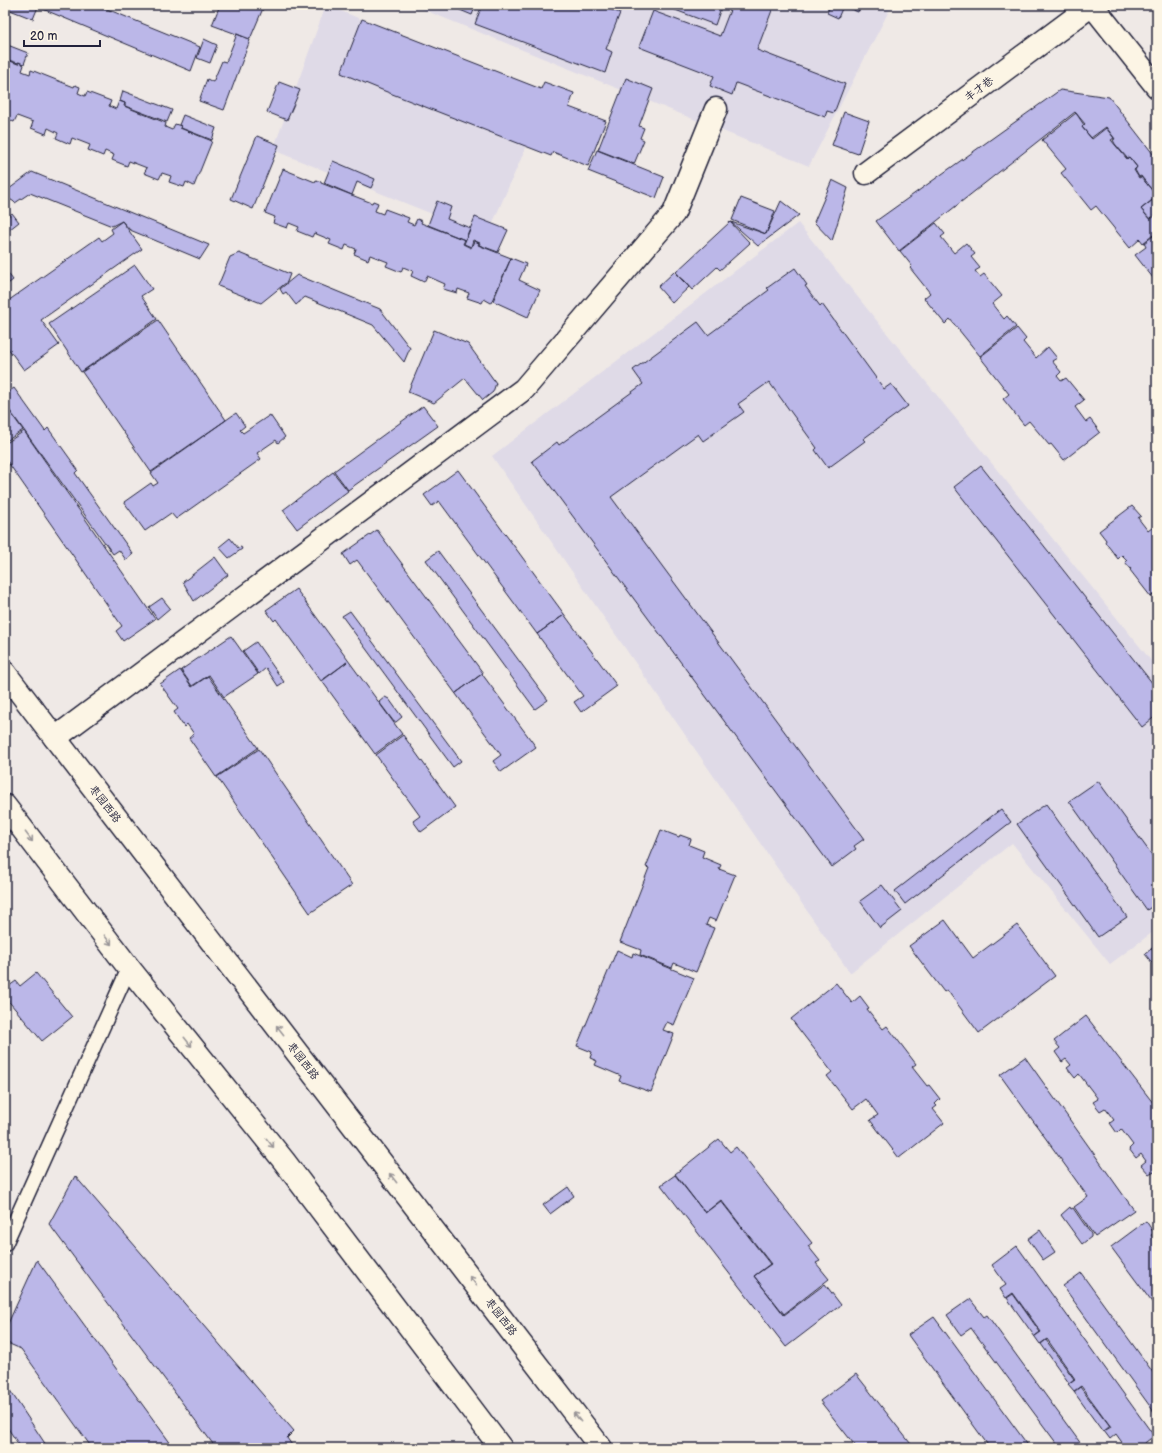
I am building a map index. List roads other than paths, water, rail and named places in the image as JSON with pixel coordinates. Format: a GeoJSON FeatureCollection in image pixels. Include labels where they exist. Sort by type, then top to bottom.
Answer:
{"type":"FeatureCollection","features":[{"type":"Feature","properties":{"kind":"main road"},"geometry":{"type":"LineString","coordinates":[[1092,5],[1157,86]]}},
{"type":"Feature","properties":{"kind":"main road","name":"丰才巷"},"geometry":{"type":"LineString","coordinates":[[866,173],[1092,5]]}},
{"type":"Feature","properties":{"kind":"main road"},"geometry":{"type":"LineString","coordinates":[[55,738],[524,389],[674,213],[716,108]]}},
{"type":"Feature","properties":{"kind":"main road","name":"枣园西路"},"geometry":{"type":"LineString","coordinates":[[5,673],[601,1448]]}},
{"type":"Feature","properties":{"kind":"main road"},"geometry":{"type":"LineString","coordinates":[[5,806],[129,968],[284,1161],[501,1448]]}},
{"type":"Feature","properties":{"kind":"lane"},"geometry":{"type":"LineString","coordinates":[[5,1244],[129,968]]}}]}
